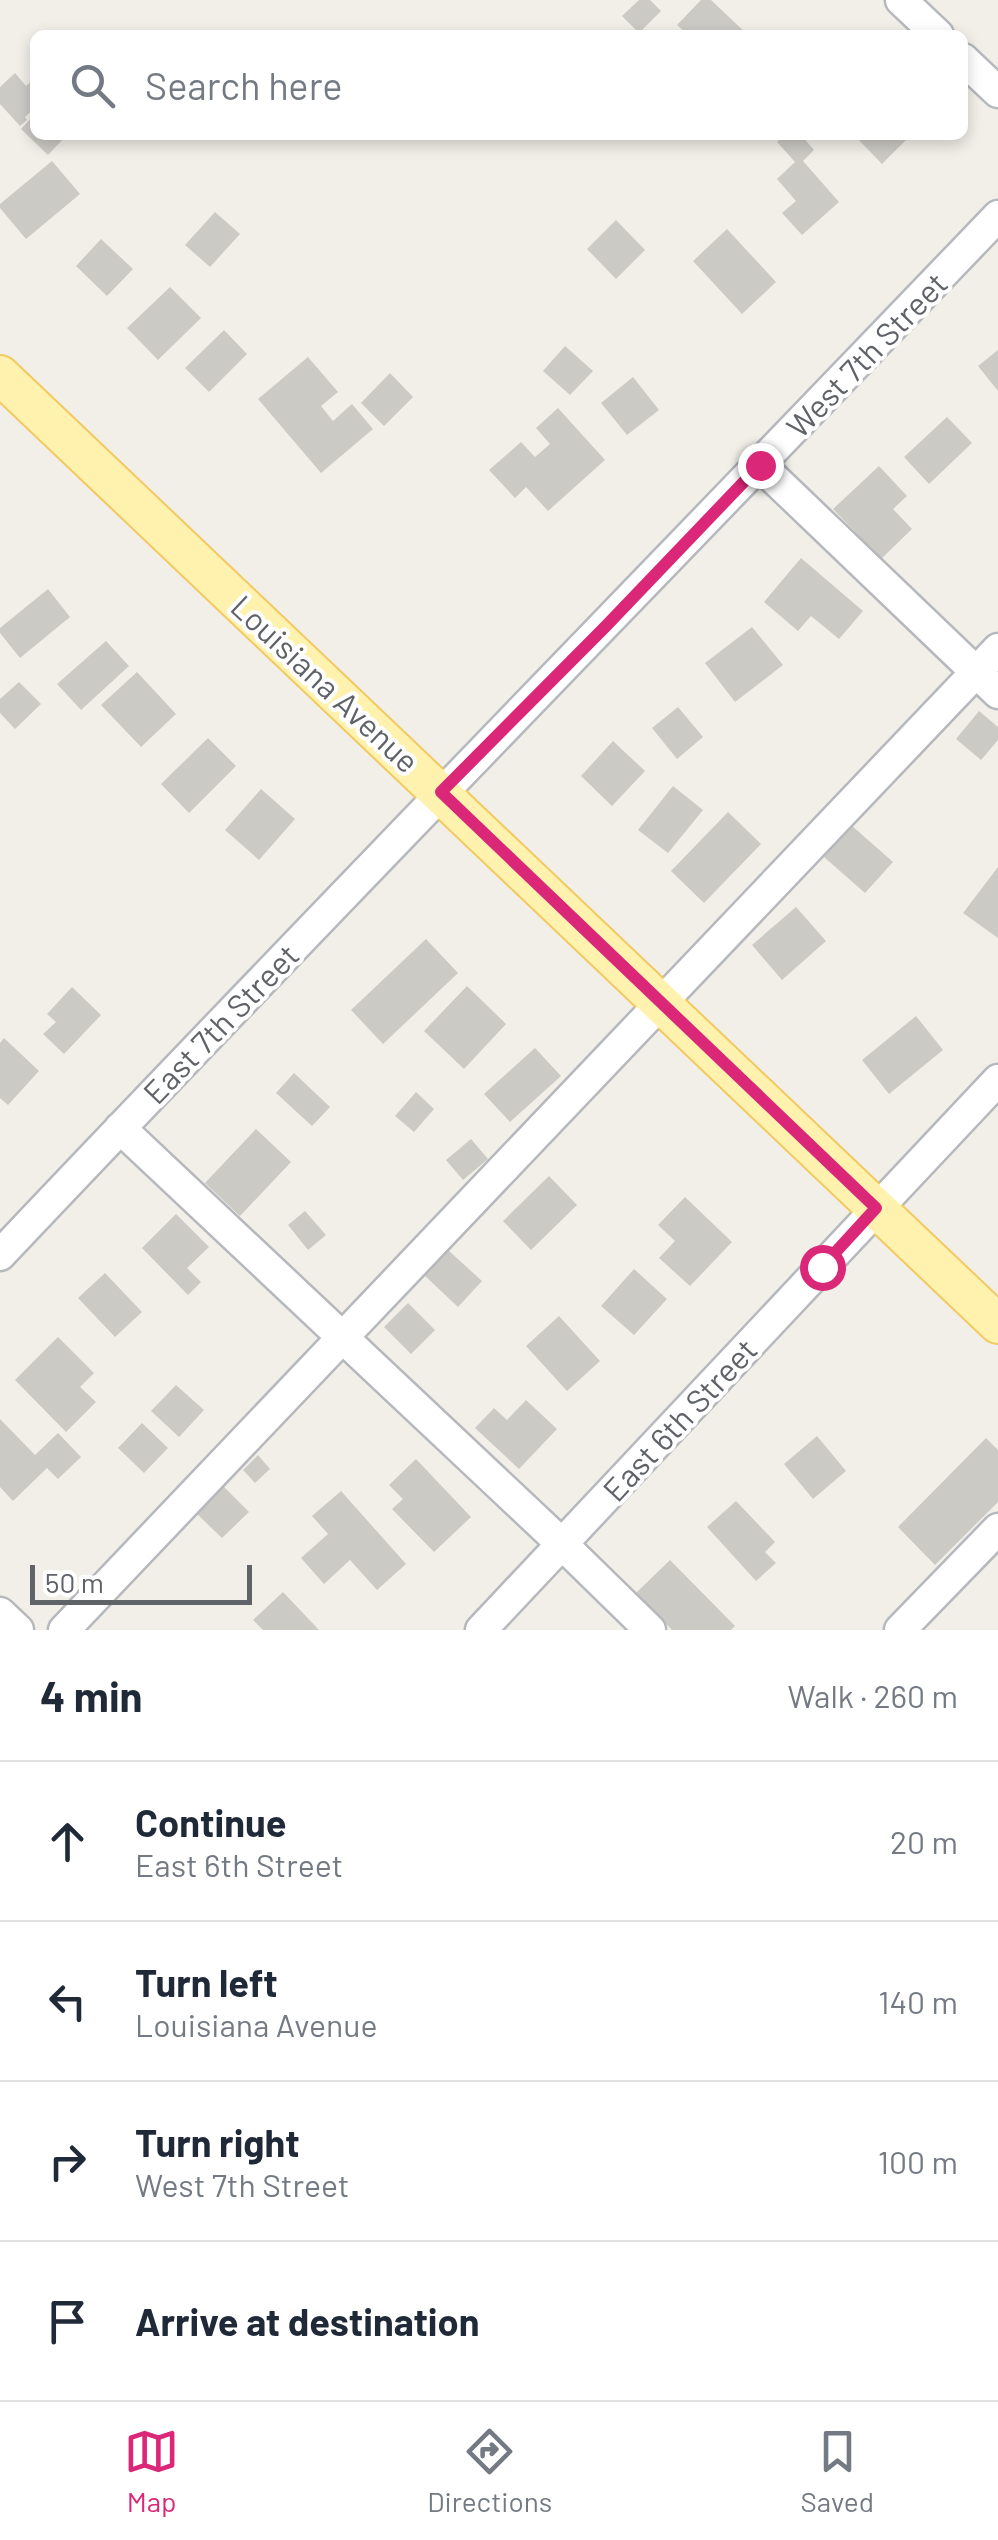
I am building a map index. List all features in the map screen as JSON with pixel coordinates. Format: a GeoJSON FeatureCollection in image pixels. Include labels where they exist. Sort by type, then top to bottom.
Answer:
{"type":"FeatureCollection","features":[{"type":"Feature","properties":{"kind":"main road","name":"Louisiana Avenue"},"geometry":{"type":"LineString","coordinates":[[0,375],[998,1324]]}},
{"type":"Feature","properties":{"kind":"street"},"geometry":{"type":"LineString","coordinates":[[901,0],[933,30]]}},
{"type":"Feature","properties":{"kind":"street"},"geometry":{"type":"LineString","coordinates":[[968,64],[998,92]]}},
{"type":"Feature","properties":{"kind":"street","name":"West 7th Street"},"geometry":{"type":"LineString","coordinates":[[441,792],[606,626],[998,216]]}},
{"type":"Feature","properties":{"kind":"street"},"geometry":{"type":"LineString","coordinates":[[760,465],[987,682]]}},
{"type":"Feature","properties":{"kind":"street"},"geometry":{"type":"LineString","coordinates":[[64,1630],[661,1003],[987,682],[998,649]]}},
{"type":"Feature","properties":{"kind":"street","name":"East 7th Street"},"geometry":{"type":"LineString","coordinates":[[0,1255],[441,792]]}},
{"type":"Feature","properties":{"kind":"street","name":"East 6th Street"},"geometry":{"type":"LineString","coordinates":[[480,1630],[998,1080]]}},
{"type":"Feature","properties":{"kind":"street"},"geometry":{"type":"LineString","coordinates":[[120,1128],[650,1630]]}},
{"type":"Feature","properties":{"kind":"street"},"geometry":{"type":"LineString","coordinates":[[900,1630],[998,1528]]}},
{"type":"Feature","properties":{"kind":"street"},"geometry":{"type":"LineString","coordinates":[[0,1613],[18,1630]]}},
{"type":"Feature","properties":{"kind":"building"},"geometry":{"type":"Polygon","coordinates":[[[639,0],[650,0],[661,11],[642,30],[636,30],[622,16],[639,0]]]}},
{"type":"Feature","properties":{"kind":"building"},"geometry":{"type":"Polygon","coordinates":[[[701,0],[711,0],[743,30],[682,30],[677,25],[701,0]]]}},
{"type":"Feature","properties":{"kind":"building"},"geometry":{"type":"Polygon","coordinates":[[[15,73],[26,86],[30,82],[30,112],[20,126],[0,104],[0,87],[15,73]]]}},
{"type":"Feature","properties":{"kind":"building"},"geometry":{"type":"Polygon","coordinates":[[[30,119],[30,138],[21,129],[30,119]]]}},
{"type":"Feature","properties":{"kind":"building"},"geometry":{"type":"Polygon","coordinates":[[[32,140],[62,140],[48,155],[32,140]]]}},
{"type":"Feature","properties":{"kind":"building"},"geometry":{"type":"Polygon","coordinates":[[[805,140],[814,150],[803,161],[839,202],[802,235],[782,213],[796,201],[777,179],[795,162],[777,142],[805,140]]]}},
{"type":"Feature","properties":{"kind":"building"},"geometry":{"type":"Polygon","coordinates":[[[859,140],[906,140],[882,164],[859,140]]]}},
{"type":"Feature","properties":{"kind":"building"},"geometry":{"type":"Polygon","coordinates":[[[52,161],[80,194],[26,239],[0,204],[52,161]]]}},
{"type":"Feature","properties":{"kind":"building"},"geometry":{"type":"Polygon","coordinates":[[[215,212],[240,234],[210,267],[185,245],[215,212]]]}},
{"type":"Feature","properties":{"kind":"building"},"geometry":{"type":"Polygon","coordinates":[[[616,220],[645,250],[616,279],[587,249],[616,220]]]}},
{"type":"Feature","properties":{"kind":"building"},"geometry":{"type":"Polygon","coordinates":[[[727,229],[776,282],[742,314],[693,261],[727,229]]]}},
{"type":"Feature","properties":{"kind":"building"},"geometry":{"type":"Polygon","coordinates":[[[101,239],[133,269],[107,296],[76,266],[101,239]]]}},
{"type":"Feature","properties":{"kind":"building"},"geometry":{"type":"Polygon","coordinates":[[[170,287],[201,318],[158,360],[127,328],[170,287]]]}},
{"type":"Feature","properties":{"kind":"building"},"geometry":{"type":"Polygon","coordinates":[[[224,330],[247,354],[209,392],[185,368],[224,330]]]}},
{"type":"Feature","properties":{"kind":"building"},"geometry":{"type":"Polygon","coordinates":[[[565,346],[593,371],[570,395],[543,371],[565,346]]]}},
{"type":"Feature","properties":{"kind":"building"},"geometry":{"type":"Polygon","coordinates":[[[998,350],[998,391],[978,366],[998,350]]]}},
{"type":"Feature","properties":{"kind":"building"},"geometry":{"type":"Polygon","coordinates":[[[308,357],[338,392],[321,406],[333,421],[352,404],[373,429],[321,473],[258,399],[308,357]]]}},
{"type":"Feature","properties":{"kind":"building"},"geometry":{"type":"Polygon","coordinates":[[[390,373],[413,397],[384,426],[361,403],[390,373]]]}},
{"type":"Feature","properties":{"kind":"building"},"geometry":{"type":"Polygon","coordinates":[[[633,377],[659,410],[627,435],[601,403],[633,377]]]}},
{"type":"Feature","properties":{"kind":"building"},"geometry":{"type":"Polygon","coordinates":[[[558,408],[605,460],[548,511],[526,487],[515,498],[489,470],[521,442],[535,457],[550,444],[536,428],[558,408]]]}},
{"type":"Feature","properties":{"kind":"building"},"geometry":{"type":"Polygon","coordinates":[[[947,417],[972,443],[929,484],[904,457],[947,417]]]}},
{"type":"Feature","properties":{"kind":"building"},"geometry":{"type":"Polygon","coordinates":[[[879,466],[907,496],[893,509],[912,529],[881,559],[833,509],[879,466]]]}},
{"type":"Feature","properties":{"kind":"building"},"geometry":{"type":"Polygon","coordinates":[[[801,558],[863,611],[839,639],[811,616],[798,631],[764,602],[801,558]]]}},
{"type":"Feature","properties":{"kind":"building"},"geometry":{"type":"Polygon","coordinates":[[[48,589],[70,617],[20,658],[0,628],[48,589]]]}},
{"type":"Feature","properties":{"kind":"building"},"geometry":{"type":"Polygon","coordinates":[[[752,627],[783,665],[735,702],[705,663],[752,627]]]}},
{"type":"Feature","properties":{"kind":"building"},"geometry":{"type":"Polygon","coordinates":[[[106,641],[129,666],[81,710],[57,684],[106,641]]]}},
{"type":"Feature","properties":{"kind":"building"},"geometry":{"type":"Polygon","coordinates":[[[137,672],[176,714],[141,747],[101,705],[137,672]]]}},
{"type":"Feature","properties":{"kind":"building"},"geometry":{"type":"Polygon","coordinates":[[[19,682],[41,704],[15,729],[0,713],[0,699],[19,682]]]}},
{"type":"Feature","properties":{"kind":"building"},"geometry":{"type":"Polygon","coordinates":[[[678,707],[703,737],[677,759],[652,728],[678,707]]]}},
{"type":"Feature","properties":{"kind":"building"},"geometry":{"type":"Polygon","coordinates":[[[979,711],[998,727],[998,740],[981,760],[956,739],[979,711]]]}},
{"type":"Feature","properties":{"kind":"building"},"geometry":{"type":"Polygon","coordinates":[[[208,738],[236,766],[189,813],[161,784],[208,738]]]}},
{"type":"Feature","properties":{"kind":"building"},"geometry":{"type":"Polygon","coordinates":[[[613,741],[645,771],[612,806],[581,776],[613,741]]]}},
{"type":"Feature","properties":{"kind":"building"},"geometry":{"type":"Polygon","coordinates":[[[673,786],[703,810],[668,853],[638,830],[673,786]]]}},
{"type":"Feature","properties":{"kind":"building"},"geometry":{"type":"Polygon","coordinates":[[[261,789],[295,819],[259,860],[225,830],[261,789]]]}},
{"type":"Feature","properties":{"kind":"building"},"geometry":{"type":"Polygon","coordinates":[[[728,812],[761,844],[704,903],[671,871],[728,812]]]}},
{"type":"Feature","properties":{"kind":"building"},"geometry":{"type":"Polygon","coordinates":[[[851,825],[893,862],[865,893],[824,857],[851,825]]]}},
{"type":"Feature","properties":{"kind":"building"},"geometry":{"type":"Polygon","coordinates":[[[998,867],[998,938],[963,913],[998,867]]]}},
{"type":"Feature","properties":{"kind":"building"},"geometry":{"type":"Polygon","coordinates":[[[796,907],[826,941],[782,980],[752,945],[796,907]]]}},
{"type":"Feature","properties":{"kind":"building"},"geometry":{"type":"Polygon","coordinates":[[[426,939],[458,973],[383,1044],[351,1010],[426,939]]]}},
{"type":"Feature","properties":{"kind":"building"},"geometry":{"type":"Polygon","coordinates":[[[467,986],[506,1024],[464,1069],[424,1031],[467,986]]]}},
{"type":"Feature","properties":{"kind":"building"},"geometry":{"type":"Polygon","coordinates":[[[72,987],[101,1015],[64,1054],[43,1034],[56,1022],[47,1014],[72,987]]]}},
{"type":"Feature","properties":{"kind":"building"},"geometry":{"type":"Polygon","coordinates":[[[916,1016],[943,1050],[889,1094],[862,1060],[916,1016]]]}},
{"type":"Feature","properties":{"kind":"building"},"geometry":{"type":"Polygon","coordinates":[[[4,1038],[39,1071],[8,1105],[0,1098],[0,1043],[4,1038]]]}},
{"type":"Feature","properties":{"kind":"building"},"geometry":{"type":"Polygon","coordinates":[[[535,1048],[561,1076],[510,1122],[484,1094],[535,1048]]]}},
{"type":"Feature","properties":{"kind":"building"},"geometry":{"type":"Polygon","coordinates":[[[294,1073],[330,1107],[312,1126],[276,1093],[294,1073]]]}},
{"type":"Feature","properties":{"kind":"building"},"geometry":{"type":"Polygon","coordinates":[[[416,1092],[434,1109],[414,1132],[395,1116],[416,1092]]]}},
{"type":"Feature","properties":{"kind":"building"},"geometry":{"type":"Polygon","coordinates":[[[256,1129],[291,1162],[240,1216],[205,1183],[256,1129]]]}},
{"type":"Feature","properties":{"kind":"building"},"geometry":{"type":"Polygon","coordinates":[[[471,1139],[488,1159],[463,1180],[446,1160],[471,1139]]]}},
{"type":"Feature","properties":{"kind":"building"},"geometry":{"type":"Polygon","coordinates":[[[549,1176],[577,1205],[531,1250],[503,1221],[549,1176]]]}},
{"type":"Feature","properties":{"kind":"building"},"geometry":{"type":"Polygon","coordinates":[[[685,1197],[732,1242],[690,1286],[659,1258],[675,1241],[658,1225],[685,1197]]]}},
{"type":"Feature","properties":{"kind":"building"},"geometry":{"type":"Polygon","coordinates":[[[305,1211],[326,1235],[308,1250],[288,1225],[305,1211]]]}},
{"type":"Feature","properties":{"kind":"building"},"geometry":{"type":"Polygon","coordinates":[[[176,1214],[209,1247],[187,1268],[201,1282],[188,1295],[142,1248],[176,1214]]]}},
{"type":"Feature","properties":{"kind":"building"},"geometry":{"type":"Polygon","coordinates":[[[448,1250],[482,1281],[458,1307],[424,1275],[448,1250]]]}},
{"type":"Feature","properties":{"kind":"building"},"geometry":{"type":"Polygon","coordinates":[[[634,1269],[667,1299],[634,1335],[601,1306],[634,1269]]]}},
{"type":"Feature","properties":{"kind":"building"},"geometry":{"type":"Polygon","coordinates":[[[105,1273],[142,1312],[115,1337],[78,1298],[105,1273]]]}},
{"type":"Feature","properties":{"kind":"building"},"geometry":{"type":"Polygon","coordinates":[[[408,1303],[435,1330],[411,1354],[384,1327],[408,1303]]]}},
{"type":"Feature","properties":{"kind":"building"},"geometry":{"type":"Polygon","coordinates":[[[559,1316],[600,1361],[567,1391],[526,1346],[559,1316]]]}},
{"type":"Feature","properties":{"kind":"building"},"geometry":{"type":"Polygon","coordinates":[[[58,1337],[94,1373],[80,1387],[96,1402],[66,1432],[15,1380],[58,1337]]]}},
{"type":"Feature","properties":{"kind":"building"},"geometry":{"type":"Polygon","coordinates":[[[176,1385],[204,1410],[179,1437],[151,1411],[176,1385]]]}},
{"type":"Feature","properties":{"kind":"building"},"geometry":{"type":"Polygon","coordinates":[[[526,1400],[557,1429],[519,1469],[475,1428],[494,1408],[507,1420],[526,1400]]]}},
{"type":"Feature","properties":{"kind":"building"},"geometry":{"type":"Polygon","coordinates":[[[0,1419],[35,1455],[58,1433],[81,1457],[58,1479],[47,1468],[13,1501],[0,1487],[0,1419]]]}},
{"type":"Feature","properties":{"kind":"building"},"geometry":{"type":"Polygon","coordinates":[[[142,1423],[168,1448],[144,1473],[118,1448],[142,1423]]]}},
{"type":"Feature","properties":{"kind":"building"},"geometry":{"type":"Polygon","coordinates":[[[817,1436],[846,1471],[813,1499],[784,1464],[817,1436]]]}},
{"type":"Feature","properties":{"kind":"building"},"geometry":{"type":"Polygon","coordinates":[[[986,1438],[998,1450],[998,1502],[935,1565],[898,1527],[986,1438]]]}},
{"type":"Feature","properties":{"kind":"building"},"geometry":{"type":"Polygon","coordinates":[[[258,1455],[270,1469],[255,1483],[243,1470],[258,1455]]]}},
{"type":"Feature","properties":{"kind":"building"},"geometry":{"type":"Polygon","coordinates":[[[416,1459],[471,1517],[434,1552],[392,1509],[403,1499],[389,1485],[416,1459]]]}},
{"type":"Feature","properties":{"kind":"building"},"geometry":{"type":"Polygon","coordinates":[[[223,1486],[249,1512],[222,1538],[196,1513],[223,1486]]]}},
{"type":"Feature","properties":{"kind":"building"},"geometry":{"type":"Polygon","coordinates":[[[341,1491],[406,1564],[377,1590],[350,1560],[324,1584],[301,1558],[328,1534],[312,1516],[341,1491]]]}},
{"type":"Feature","properties":{"kind":"building"},"geometry":{"type":"Polygon","coordinates":[[[736,1501],[775,1542],[765,1552],[776,1563],[756,1581],[707,1527],[736,1501]]]}},
{"type":"Feature","properties":{"kind":"building"},"geometry":{"type":"Polygon","coordinates":[[[670,1560],[735,1626],[731,1630],[672,1630],[636,1593],[670,1560]]]}},
{"type":"Feature","properties":{"kind":"building"},"geometry":{"type":"Polygon","coordinates":[[[283,1592],[319,1630],[263,1630],[253,1620],[283,1592]]]}},
{"type":"Feature","properties":{"kind":"route"},"geometry":{"type":"LineString","coordinates":[[760,465],[441,792],[876,1208],[822,1267]]}}]}
